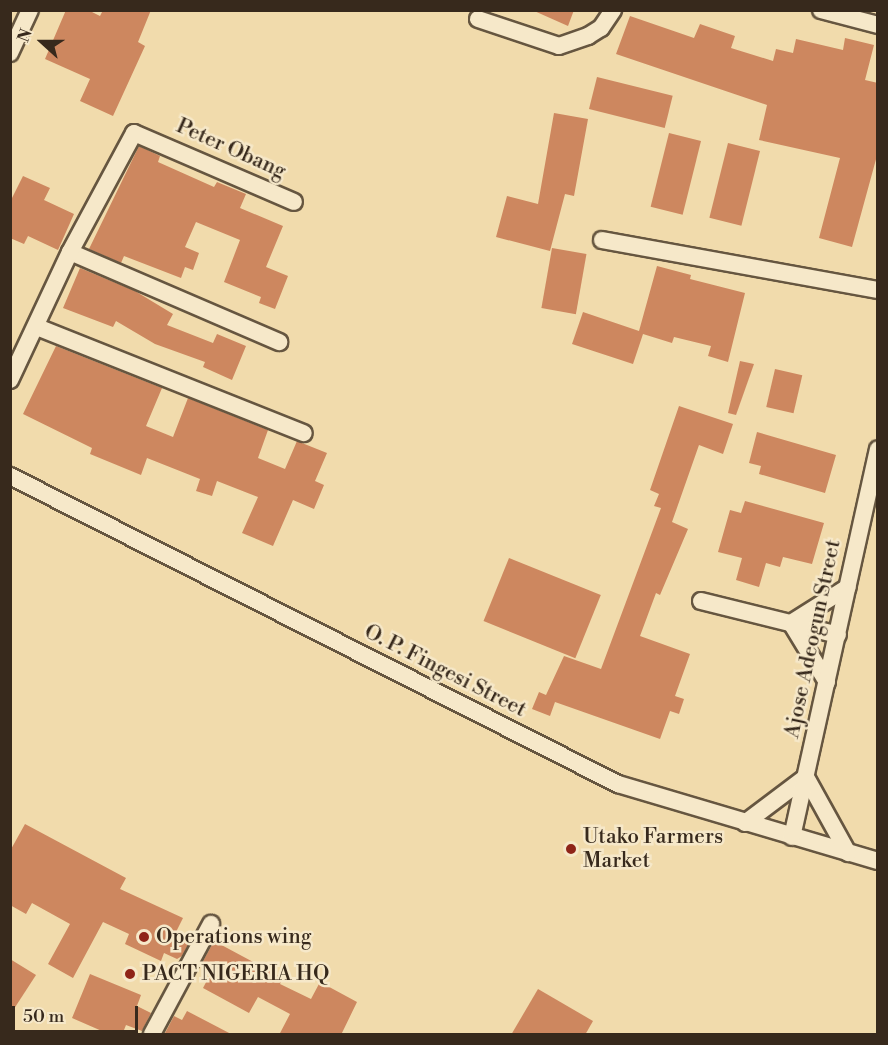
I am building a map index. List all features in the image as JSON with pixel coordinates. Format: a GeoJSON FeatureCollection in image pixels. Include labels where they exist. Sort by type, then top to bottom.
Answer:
{"type":"FeatureCollection","features":[{"type":"Feature","properties":{"kind":"street"},"geometry":{"type":"LineString","coordinates":[[10,53],[30,10]]}},
{"type":"Feature","properties":{"kind":"street"},"geometry":{"type":"LineString","coordinates":[[478,19],[559,46],[588,36],[601,28],[613,10]]}},
{"type":"Feature","properties":{"kind":"street"},"geometry":{"type":"LineString","coordinates":[[821,10],[878,25]]}},
{"type":"Feature","properties":{"kind":"street","name":"Peter Obang"},"geometry":{"type":"LineString","coordinates":[[70,252],[134,133],[294,202]]}},
{"type":"Feature","properties":{"kind":"street"},"geometry":{"type":"LineString","coordinates":[[602,240],[878,290]]}},
{"type":"Feature","properties":{"kind":"street"},"geometry":{"type":"LineString","coordinates":[[10,380],[37,327],[70,252],[279,342]]}},
{"type":"Feature","properties":{"kind":"street"},"geometry":{"type":"LineString","coordinates":[[37,327],[304,433]]}},
{"type":"Feature","properties":{"kind":"street","name":"Ajose Adeogun Street"},"geometry":{"type":"LineString","coordinates":[[792,837],[878,449]]}},
{"type":"Feature","properties":{"kind":"street","name":"O. P. Fingesi Street"},"geometry":{"type":"LineString","coordinates":[[10,476],[618,784],[878,861]]}},
{"type":"Feature","properties":{"kind":"street"},"geometry":{"type":"LineString","coordinates":[[791,623],[848,587]]}},
{"type":"Feature","properties":{"kind":"street"},"geometry":{"type":"LineString","coordinates":[[701,601],[838,635]]}},
{"type":"Feature","properties":{"kind":"street"},"geometry":{"type":"LineString","coordinates":[[791,623],[827,682]]}},
{"type":"Feature","properties":{"kind":"street"},"geometry":{"type":"LineString","coordinates":[[745,823],[806,777],[848,852]]}},
{"type":"Feature","properties":{"kind":"street"},"geometry":{"type":"LineString","coordinates":[[152,1035],[211,924]]}},
{"type":"Feature","properties":{"kind":"building"},"geometry":{"type":"Polygon","coordinates":[[[66,10],[88,10],[100,16],[103,10],[151,10],[138,42],[145,46],[113,116],[80,101],[90,79],[45,59],[66,10]]]}},
{"type":"Feature","properties":{"kind":"building"},"geometry":{"type":"Polygon","coordinates":[[[532,10],[574,10],[568,26],[532,10]]]}},
{"type":"Feature","properties":{"kind":"building"},"geometry":{"type":"Polygon","coordinates":[[[630,16],[694,38],[700,24],[735,36],[731,48],[773,61],[776,49],[793,53],[796,39],[843,50],[845,38],[874,45],[865,80],[878,83],[878,152],[852,247],[819,238],[840,158],[759,140],[767,105],[616,54],[630,16]]]}},
{"type":"Feature","properties":{"kind":"building"},"geometry":{"type":"Polygon","coordinates":[[[597,77],[673,96],[665,128],[589,109],[597,77]]]}},
{"type":"Feature","properties":{"kind":"building"},"geometry":{"type":"Polygon","coordinates":[[[554,113],[588,119],[574,196],[565,194],[550,251],[496,237],[507,196],[538,204],[554,113]]]}},
{"type":"Feature","properties":{"kind":"building"},"geometry":{"type":"Polygon","coordinates":[[[669,133],[701,141],[683,215],[651,207],[669,133]]]}},
{"type":"Feature","properties":{"kind":"building"},"geometry":{"type":"Polygon","coordinates":[[[728,143],[760,151],[741,226],[709,218],[728,143]]]}},
{"type":"Feature","properties":{"kind":"building"},"geometry":{"type":"Polygon","coordinates":[[[139,146],[160,156],[158,162],[214,187],[217,182],[246,194],[240,208],[283,226],[266,267],[288,276],[275,309],[259,303],[261,297],[224,282],[240,240],[196,222],[185,247],[199,253],[193,270],[185,267],[181,278],[124,256],[121,263],[89,249],[139,146]]]}},
{"type":"Feature","properties":{"kind":"building"},"geometry":{"type":"Polygon","coordinates":[[[23,176],[50,188],[44,200],[74,214],[58,250],[28,236],[24,244],[10,238],[10,202],[23,176]]]}},
{"type":"Feature","properties":{"kind":"building"},"geometry":{"type":"Polygon","coordinates":[[[552,248],[586,254],[576,314],[541,308],[552,248]]]}},
{"type":"Feature","properties":{"kind":"building"},"geometry":{"type":"Polygon","coordinates":[[[657,266],[691,275],[690,279],[745,293],[728,362],[708,356],[711,346],[674,337],[672,343],[643,334],[633,364],[572,344],[583,312],[639,331],[657,266]]]}},
{"type":"Feature","properties":{"kind":"building"},"geometry":{"type":"Polygon","coordinates":[[[80,268],[135,291],[173,314],[167,325],[213,343],[217,334],[246,346],[232,380],[203,367],[205,362],[155,344],[116,321],[113,327],[63,308],[80,268]]]}},
{"type":"Feature","properties":{"kind":"building"},"geometry":{"type":"Polygon","coordinates":[[[56,346],[162,388],[146,426],[173,437],[188,398],[268,430],[258,458],[285,469],[297,441],[327,453],[315,481],[324,485],[314,509],[293,500],[273,546],[242,533],[258,497],[217,481],[212,496],[196,491],[200,479],[147,458],[141,475],[90,454],[92,448],[23,414],[56,346]]]}},
{"type":"Feature","properties":{"kind":"building"},"geometry":{"type":"Polygon","coordinates":[[[740,361],[754,364],[736,415],[728,413],[740,361]]]}},
{"type":"Feature","properties":{"kind":"building"},"geometry":{"type":"Polygon","coordinates":[[[775,369],[802,375],[794,413],[766,407],[775,369]]]}},
{"type":"Feature","properties":{"kind":"building"},"geometry":{"type":"Polygon","coordinates":[[[679,406],[733,424],[723,454],[699,445],[672,522],[688,529],[660,595],[656,593],[640,636],[690,654],[675,696],[684,699],[679,714],[670,711],[660,739],[555,702],[550,716],[532,709],[539,692],[546,695],[564,656],[601,669],[661,508],[654,506],[659,494],[650,490],[679,406]]]}},
{"type":"Feature","properties":{"kind":"building"},"geometry":{"type":"Polygon","coordinates":[[[757,432],[836,455],[825,493],[759,474],[761,466],[749,463],[757,432]]]}},
{"type":"Feature","properties":{"kind":"building"},"geometry":{"type":"Polygon","coordinates":[[[745,501],[824,523],[812,564],[783,557],[780,567],[766,563],[759,587],[736,580],[742,558],[718,552],[730,510],[741,513],[745,501]]]}},
{"type":"Feature","properties":{"kind":"building"},"geometry":{"type":"Polygon","coordinates":[[[509,558],[601,595],[575,658],[484,621],[509,558]]]}},
{"type":"Feature","properties":{"kind":"building"},"geometry":{"type":"Polygon","coordinates":[[[25,824],[126,878],[120,889],[183,918],[175,934],[190,941],[182,956],[177,959],[164,953],[161,961],[125,944],[129,934],[103,922],[73,978],[48,964],[70,924],[32,903],[26,914],[10,905],[10,851],[25,824]]]}},
{"type":"Feature","properties":{"kind":"building"},"geometry":{"type":"Polygon","coordinates":[[[214,941],[283,978],[280,984],[311,999],[320,982],[357,1002],[341,1035],[279,1035],[290,1014],[258,997],[249,1013],[203,988],[212,971],[201,965],[214,941]]]}},
{"type":"Feature","properties":{"kind":"building"},"geometry":{"type":"Polygon","coordinates":[[[10,959],[36,975],[10,1015],[10,959]]]}},
{"type":"Feature","properties":{"kind":"building"},"geometry":{"type":"Polygon","coordinates":[[[90,974],[141,995],[137,1006],[151,1013],[142,1031],[126,1025],[122,1035],[111,1035],[72,1018],[90,974]]]}},
{"type":"Feature","properties":{"kind":"building"},"geometry":{"type":"Polygon","coordinates":[[[538,989],[593,1021],[585,1035],[511,1035],[538,989]]]}},
{"type":"Feature","properties":{"kind":"building"},"geometry":{"type":"Polygon","coordinates":[[[187,1011],[233,1035],[164,1035],[174,1016],[182,1020],[187,1011]]]}},
{"type":"Feature","properties":{"kind":"place","name":"Utako Farmers Market"},"geometry":{"type":"Point","coordinates":[571,849]}},
{"type":"Feature","properties":{"kind":"place","name":"Operations wing"},"geometry":{"type":"Point","coordinates":[144,937]}},
{"type":"Feature","properties":{"kind":"place","name":"PACT NIGERIA HQ"},"geometry":{"type":"Point","coordinates":[130,974]}}]}
